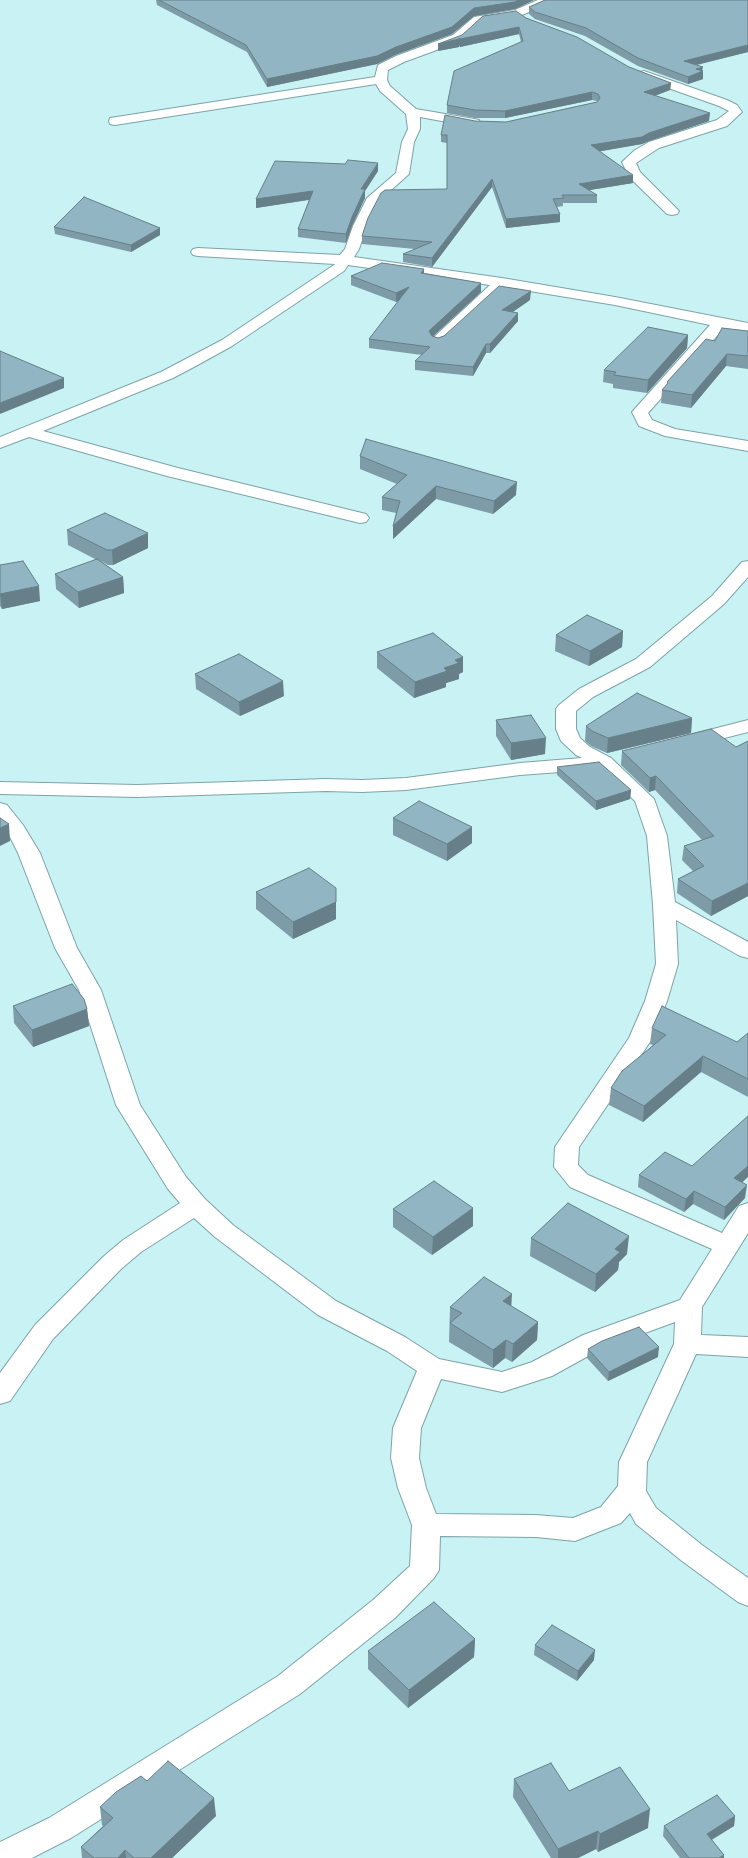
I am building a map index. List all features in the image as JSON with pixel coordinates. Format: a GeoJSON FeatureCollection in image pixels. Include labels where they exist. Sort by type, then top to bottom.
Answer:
{"type":"FeatureCollection","features":[{"type":"Feature","properties":{"kind":"street"},"geometry":{"type":"LineString","coordinates":[[490,124],[475,123],[412,112],[384,88],[380,80],[382,68],[457,38],[478,19],[518,12],[548,0]]}},
{"type":"Feature","properties":{"kind":"street"},"geometry":{"type":"LineString","coordinates":[[518,12],[522,17],[530,22]]}},
{"type":"Feature","properties":{"kind":"street"},"geometry":{"type":"LineString","coordinates":[[633,70],[723,103],[733,108],[736,112],[722,123],[654,145],[640,153],[629,162],[634,174],[672,210]]}},
{"type":"Feature","properties":{"kind":"street"},"geometry":{"type":"LineString","coordinates":[[115,121],[380,80]]}},
{"type":"Feature","properties":{"kind":"street"},"geometry":{"type":"LineString","coordinates":[[0,443],[167,375],[245,331],[339,268],[346,260],[374,198],[402,174],[408,142],[414,129],[414,118],[412,112]]}},
{"type":"Feature","properties":{"kind":"street"},"geometry":{"type":"LineString","coordinates":[[198,252],[346,260],[502,282],[615,301],[748,328]]}},
{"type":"Feature","properties":{"kind":"street"},"geometry":{"type":"LineString","coordinates":[[438,341],[502,282]]}},
{"type":"Feature","properties":{"kind":"street"},"geometry":{"type":"LineString","coordinates":[[720,323],[640,412],[645,422],[671,433],[748,446]]}},
{"type":"Feature","properties":{"kind":"street"},"geometry":{"type":"LineString","coordinates":[[28,432],[173,472],[360,518]]}},
{"type":"Feature","properties":{"kind":"street"},"geometry":{"type":"LineString","coordinates":[[728,1246],[579,1181],[566,1167],[567,1147],[640,1039],[656,1001],[667,964],[664,905],[657,836],[644,799],[614,760],[583,751],[571,741],[566,729],[566,709],[586,693],[643,663],[718,600],[748,566]]}},
{"type":"Feature","properties":{"kind":"street"},"geometry":{"type":"LineString","coordinates":[[668,746],[748,726]]}},
{"type":"Feature","properties":{"kind":"street"},"geometry":{"type":"LineString","coordinates":[[0,788],[137,791],[319,785],[369,786],[406,784],[520,769],[556,768],[614,760]]}},
{"type":"Feature","properties":{"kind":"street"},"geometry":{"type":"LineString","coordinates":[[0,809],[16,829],[29,853],[66,948],[90,990],[128,1105],[177,1183],[196,1205],[224,1231],[327,1308],[396,1344],[432,1366],[502,1382],[542,1369],[592,1342],[690,1307]]}},
{"type":"Feature","properties":{"kind":"street"},"geometry":{"type":"LineString","coordinates":[[664,905],[748,951]]}},
{"type":"Feature","properties":{"kind":"street"},"geometry":{"type":"LineString","coordinates":[[0,1394],[44,1332],[112,1263],[132,1246],[196,1205]]}},
{"type":"Feature","properties":{"kind":"street"},"geometry":{"type":"LineString","coordinates":[[748,1212],[690,1307],[687,1344],[633,1462],[632,1489],[646,1516],[692,1553],[748,1594]]}},
{"type":"Feature","properties":{"kind":"street"},"geometry":{"type":"LineString","coordinates":[[687,1344],[748,1347]]}},
{"type":"Feature","properties":{"kind":"street"},"geometry":{"type":"LineString","coordinates":[[0,1858],[60,1828],[290,1685],[384,1609],[424,1570],[426,1525],[412,1488],[405,1458],[406,1428],[432,1366]]}},
{"type":"Feature","properties":{"kind":"street"},"geometry":{"type":"LineString","coordinates":[[426,1525],[536,1526],[575,1530],[611,1515],[632,1489]]}},
{"type":"Feature","properties":{"kind":"building"},"geometry":{"type":"Polygon","coordinates":[[[159,0],[518,0],[515,2],[474,8],[452,27],[396,47],[377,56],[267,79],[246,45],[159,0]]]}},
{"type":"Feature","properties":{"kind":"building"},"geometry":{"type":"Polygon","coordinates":[[[545,0],[748,0],[748,45],[684,61],[703,67],[696,69],[703,71],[688,77],[638,58],[586,28],[535,12],[529,7],[545,0]]]}},
{"type":"Feature","properties":{"kind":"building"},"geometry":{"type":"Polygon","coordinates":[[[516,11],[526,18],[577,37],[629,67],[671,83],[644,92],[710,113],[649,133],[642,137],[591,145],[633,175],[579,184],[597,195],[562,195],[564,198],[553,199],[560,214],[506,219],[492,179],[432,258],[403,254],[432,242],[362,236],[368,218],[381,193],[385,190],[447,189],[447,135],[441,135],[445,115],[475,121],[506,122],[597,102],[600,98],[598,94],[592,92],[505,111],[475,110],[447,105],[454,71],[523,41],[519,27],[460,38],[438,44],[462,35],[483,16],[516,11]]]}},
{"type":"Feature","properties":{"kind":"building"},"geometry":{"type":"Polygon","coordinates":[[[348,160],[378,163],[361,189],[365,189],[346,234],[298,229],[313,191],[256,199],[275,161],[345,164],[348,160]]]}},
{"type":"Feature","properties":{"kind":"building"},"geometry":{"type":"Polygon","coordinates":[[[84,197],[160,228],[131,245],[54,227],[84,197]]]}},
{"type":"Feature","properties":{"kind":"building"},"geometry":{"type":"Polygon","coordinates":[[[382,263],[424,269],[421,273],[481,283],[429,331],[432,336],[438,338],[444,336],[499,286],[531,291],[502,310],[518,313],[490,344],[486,344],[473,367],[415,361],[430,347],[369,339],[409,287],[396,293],[351,276],[382,263]]]}},
{"type":"Feature","properties":{"kind":"building"},"geometry":{"type":"Polygon","coordinates":[[[648,327],[688,335],[648,380],[614,375],[616,372],[604,370],[648,327]]]}},
{"type":"Feature","properties":{"kind":"building"},"geometry":{"type":"Polygon","coordinates":[[[722,328],[748,331],[748,356],[727,354],[692,395],[662,390],[668,383],[667,382],[706,339],[715,341],[722,328]]]}},
{"type":"Feature","properties":{"kind":"building"},"geometry":{"type":"Polygon","coordinates":[[[0,351],[64,378],[0,403],[0,351]]]}},
{"type":"Feature","properties":{"kind":"building"},"geometry":{"type":"Polygon","coordinates":[[[366,439],[517,482],[494,501],[436,486],[393,526],[400,501],[382,497],[407,475],[360,456],[366,439]]]}},
{"type":"Feature","properties":{"kind":"building"},"geometry":{"type":"Polygon","coordinates":[[[105,513],[148,533],[112,550],[107,550],[67,530],[105,513]]]}},
{"type":"Feature","properties":{"kind":"building"},"geometry":{"type":"Polygon","coordinates":[[[97,559],[123,577],[78,592],[55,574],[97,559]]]}},
{"type":"Feature","properties":{"kind":"building"},"geometry":{"type":"Polygon","coordinates":[[[23,561],[39,586],[0,594],[0,565],[23,561]]]}},
{"type":"Feature","properties":{"kind":"building"},"geometry":{"type":"Polygon","coordinates":[[[587,615],[623,631],[590,651],[556,635],[587,615]]]}},
{"type":"Feature","properties":{"kind":"building"},"geometry":{"type":"Polygon","coordinates":[[[433,633],[463,657],[455,660],[459,663],[444,668],[447,671],[415,682],[377,652],[433,633]]]}},
{"type":"Feature","properties":{"kind":"building"},"geometry":{"type":"Polygon","coordinates":[[[239,654],[283,681],[239,702],[195,674],[239,654]]]}},
{"type":"Feature","properties":{"kind":"building"},"geometry":{"type":"Polygon","coordinates":[[[637,693],[692,718],[608,738],[592,731],[586,726],[637,693]]]}},
{"type":"Feature","properties":{"kind":"building"},"geometry":{"type":"Polygon","coordinates":[[[531,715],[546,738],[511,743],[496,720],[531,715]]]}},
{"type":"Feature","properties":{"kind":"building"},"geometry":{"type":"Polygon","coordinates":[[[711,729],[736,747],[748,741],[748,883],[712,901],[678,879],[704,866],[684,846],[714,836],[656,776],[650,778],[622,751],[711,729]]]}},
{"type":"Feature","properties":{"kind":"building"},"geometry":{"type":"Polygon","coordinates":[[[599,762],[631,790],[596,801],[557,767],[599,762]]]}},
{"type":"Feature","properties":{"kind":"building"},"geometry":{"type":"Polygon","coordinates":[[[419,801],[472,827],[447,844],[393,818],[419,801]]]}},
{"type":"Feature","properties":{"kind":"building"},"geometry":{"type":"Polygon","coordinates":[[[0,818],[9,824],[0,828],[0,818]]]}},
{"type":"Feature","properties":{"kind":"building"},"geometry":{"type":"Polygon","coordinates":[[[309,868],[336,888],[336,902],[293,922],[256,892],[309,868]]]}},
{"type":"Feature","properties":{"kind":"building"},"geometry":{"type":"Polygon","coordinates":[[[72,984],[84,999],[87,1009],[32,1030],[13,1006],[72,984]]]}},
{"type":"Feature","properties":{"kind":"building"},"geometry":{"type":"Polygon","coordinates":[[[662,1006],[737,1042],[748,1033],[748,1079],[703,1056],[644,1106],[611,1088],[622,1071],[666,1035],[652,1028],[662,1006]]]}},
{"type":"Feature","properties":{"kind":"building"},"geometry":{"type":"Polygon","coordinates":[[[748,1116],[748,1166],[734,1178],[747,1185],[725,1207],[694,1191],[686,1199],[639,1175],[665,1152],[692,1166],[748,1116]]]}},
{"type":"Feature","properties":{"kind":"building"},"geometry":{"type":"Polygon","coordinates":[[[434,1181],[473,1208],[433,1237],[393,1209],[434,1181]]]}},
{"type":"Feature","properties":{"kind":"building"},"geometry":{"type":"Polygon","coordinates":[[[568,1203],[629,1236],[615,1249],[620,1252],[596,1274],[531,1238],[568,1203]]]}},
{"type":"Feature","properties":{"kind":"building"},"geometry":{"type":"Polygon","coordinates":[[[484,1277],[512,1294],[503,1301],[538,1322],[513,1344],[506,1340],[493,1350],[450,1323],[462,1313],[450,1307],[484,1277]]]}},
{"type":"Feature","properties":{"kind":"building"},"geometry":{"type":"Polygon","coordinates":[[[639,1327],[659,1347],[609,1372],[588,1349],[602,1341],[639,1327]]]}},
{"type":"Feature","properties":{"kind":"building"},"geometry":{"type":"Polygon","coordinates":[[[434,1602],[475,1639],[409,1690],[368,1651],[434,1602]]]}},
{"type":"Feature","properties":{"kind":"building"},"geometry":{"type":"Polygon","coordinates":[[[552,1625],[595,1650],[578,1671],[535,1645],[552,1625]]]}},
{"type":"Feature","properties":{"kind":"building"},"geometry":{"type":"Polygon","coordinates":[[[168,1761],[214,1798],[151,1858],[134,1858],[125,1850],[118,1858],[94,1858],[81,1847],[113,1818],[100,1807],[116,1792],[141,1776],[147,1781],[168,1761]]]}},
{"type":"Feature","properties":{"kind":"building"},"geometry":{"type":"Polygon","coordinates":[[[551,1763],[569,1791],[620,1767],[650,1809],[600,1834],[598,1831],[558,1849],[514,1779],[551,1763]]]}},
{"type":"Feature","properties":{"kind":"building"},"geometry":{"type":"Polygon","coordinates":[[[717,1795],[735,1816],[707,1834],[724,1855],[719,1858],[689,1858],[664,1826],[717,1795]]]}}]}
